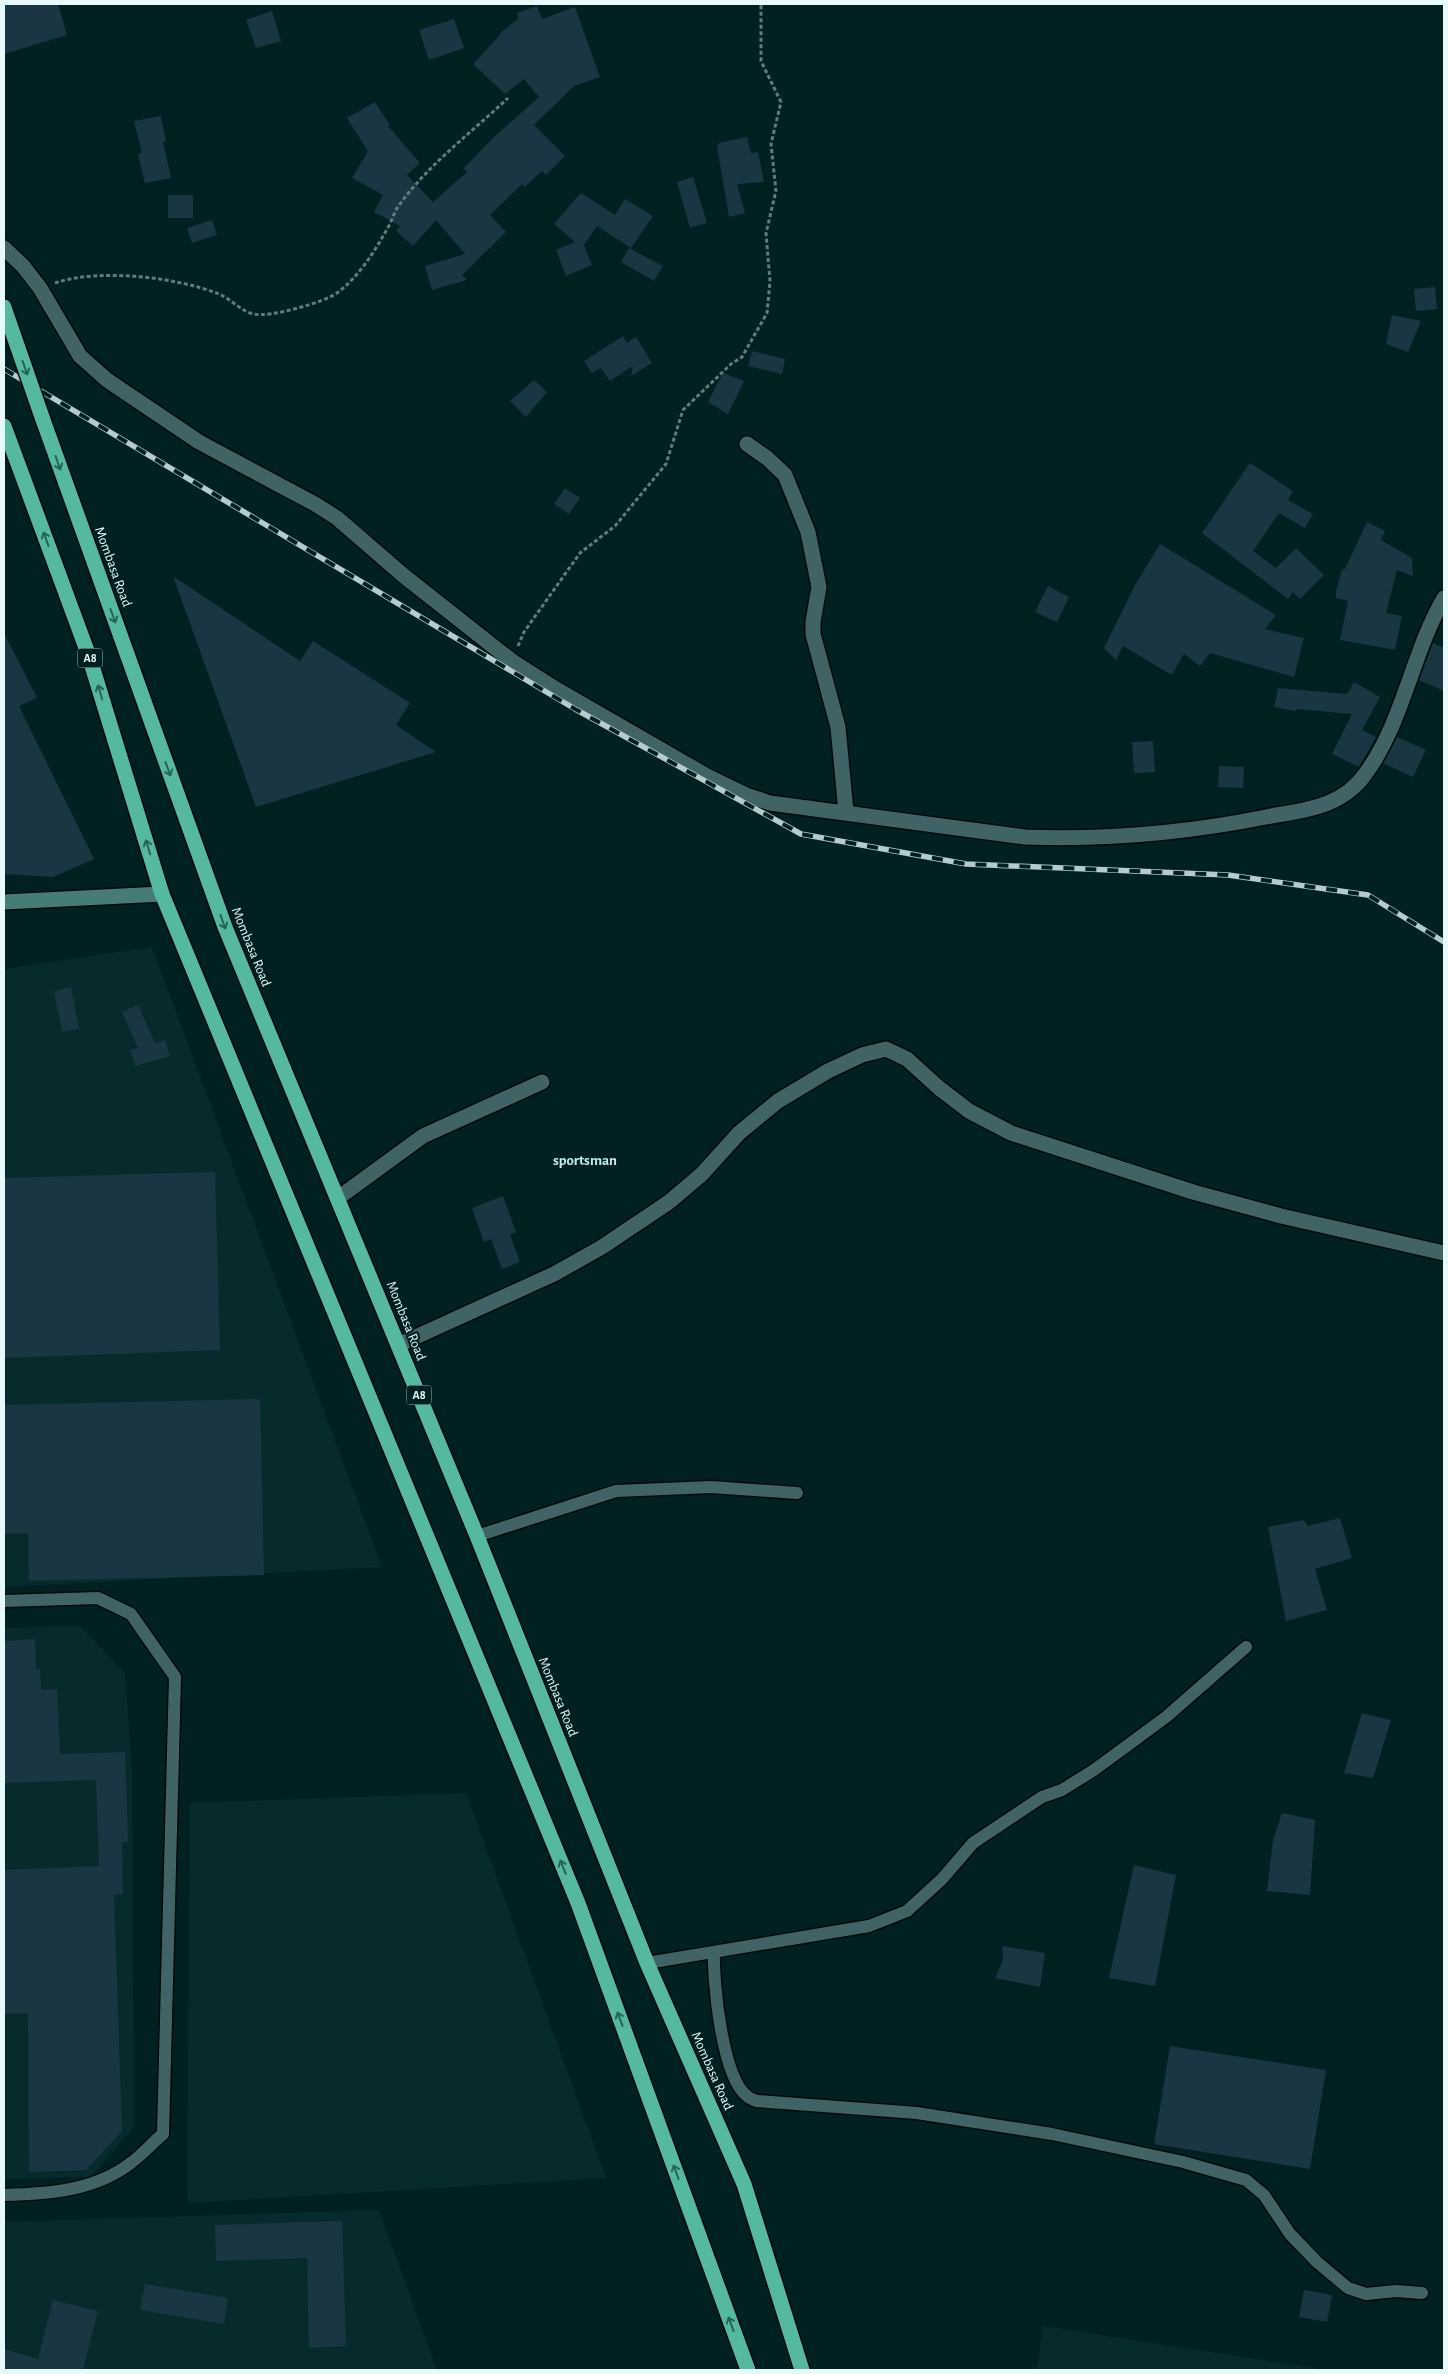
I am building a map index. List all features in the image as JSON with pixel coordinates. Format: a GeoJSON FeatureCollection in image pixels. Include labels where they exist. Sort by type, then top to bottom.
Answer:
{"type":"FeatureCollection","features":[{"type":"Feature","properties":{"kind":"highway","name":"Mombasa Road"},"geometry":{"type":"LineString","coordinates":[[4,307],[225,927],[477,1536],[647,1963],[744,2184],[802,2370]]}},
{"type":"Feature","properties":{"kind":"highway","name":"A8"},"geometry":{"type":"LineString","coordinates":[[4,426],[89,656],[162,894],[578,1903],[748,2370]]}},
{"type":"Feature","properties":{"kind":"street"},"geometry":{"type":"LineString","coordinates":[[4,248],[23,266],[40,288],[80,356],[107,380],[199,442],[315,504],[337,518],[404,576],[512,661],[649,744],[746,795],[780,804],[846,812],[924,825],[1025,837],[1063,839],[1162,834],[1233,824],[1328,803],[1344,795],[1356,784],[1365,774],[1383,745],[1405,696],[1424,641],[1444,598]]}},
{"type":"Feature","properties":{"kind":"street"},"geometry":{"type":"LineString","coordinates":[[747,444],[767,458],[785,476],[808,532],[819,586],[813,634],[837,719],[846,812]]}},
{"type":"Feature","properties":{"kind":"street"},"geometry":{"type":"LineString","coordinates":[[4,902],[162,894]]}},
{"type":"Feature","properties":{"kind":"street"},"geometry":{"type":"LineString","coordinates":[[398,1345],[554,1274],[602,1247],[669,1202],[702,1174],[739,1133],[778,1101],[828,1071],[862,1055],[886,1049],[907,1060],[962,1106],[1011,1133],[1193,1192],[1281,1216],[1444,1253]]}},
{"type":"Feature","properties":{"kind":"street"},"geometry":{"type":"LineString","coordinates":[[338,1198],[423,1136],[542,1082]]}},
{"type":"Feature","properties":{"kind":"lane"},"geometry":{"type":"LineString","coordinates":[[477,1536],[616,1491],[702,1487],[797,1493]]}},
{"type":"Feature","properties":{"kind":"lane"},"geometry":{"type":"LineString","coordinates":[[4,1601],[98,1598],[132,1614],[175,1678],[163,2134],[130,2164],[105,2177],[64,2191],[4,2195]]}},
{"type":"Feature","properties":{"kind":"lane"},"geometry":{"type":"LineString","coordinates":[[647,1963],[869,1926],[907,1911],[924,1897],[978,1840],[1042,1797],[1062,1790],[1094,1770],[1166,1716],[1246,1647]]}},
{"type":"Feature","properties":{"kind":"lane"},"geometry":{"type":"LineString","coordinates":[[714,1952],[713,1969],[725,2056],[736,2081],[746,2096],[757,2101],[917,2113],[1052,2134],[1183,2162],[1246,2180],[1264,2195],[1297,2241],[1317,2262],[1348,2288],[1366,2294],[1396,2291],[1422,2293]]}},
{"type":"Feature","properties":{"kind":"path"},"geometry":{"type":"LineString","coordinates":[[512,661],[524,632],[580,553],[615,526],[666,464],[683,410],[725,370],[742,357],[767,313],[770,281],[766,233],[776,191],[771,144],[781,102],[761,61],[761,4]]}},
{"type":"Feature","properties":{"kind":"path"},"geometry":{"type":"LineString","coordinates":[[40,288],[64,280],[86,276],[142,277],[216,293],[234,301],[246,311],[260,315],[325,301],[338,293],[357,274],[371,255],[398,205],[420,180],[508,98]]}},
{"type":"Feature","properties":{"kind":"shaded area"},"geometry":{"type":"Polygon","coordinates":[[[152,947],[382,1567],[4,1587],[4,969],[152,947]]]}},
{"type":"Feature","properties":{"kind":"shaded area"},"geometry":{"type":"Polygon","coordinates":[[[80,1626],[125,1673],[132,1773],[134,2128],[90,2177],[4,2179],[4,1628],[80,1626]]]}},
{"type":"Feature","properties":{"kind":"shaded area"},"geometry":{"type":"Polygon","coordinates":[[[466,1793],[606,2178],[187,2203],[190,1803],[466,1793]]]}},
{"type":"Feature","properties":{"kind":"shaded area"},"geometry":{"type":"Polygon","coordinates":[[[379,2210],[437,2370],[4,2370],[4,2222],[379,2210]]]}},
{"type":"Feature","properties":{"kind":"shaded area"},"geometry":{"type":"Polygon","coordinates":[[[1043,2326],[1327,2370],[1037,2370],[1043,2326]]]}},
{"type":"Feature","properties":{"kind":"building"},"geometry":{"type":"Polygon","coordinates":[[[4,4],[58,4],[67,35],[4,54],[4,4]]]}},
{"type":"Feature","properties":{"kind":"building"},"geometry":{"type":"Polygon","coordinates":[[[537,6],[542,19],[575,7],[600,77],[574,86],[534,125],[565,156],[546,175],[542,171],[525,187],[522,184],[490,215],[506,232],[462,275],[467,280],[432,290],[425,266],[465,254],[436,220],[413,246],[396,231],[400,226],[374,212],[383,195],[352,178],[368,151],[347,118],[375,102],[390,125],[388,126],[420,163],[407,175],[433,202],[467,172],[464,168],[496,135],[539,97],[524,79],[505,94],[473,64],[499,34],[519,18],[517,13],[537,6]]]}},
{"type":"Feature","properties":{"kind":"building"},"geometry":{"type":"Polygon","coordinates":[[[272,11],[281,41],[256,48],[246,20],[272,11]]]}},
{"type":"Feature","properties":{"kind":"building"},"geometry":{"type":"Polygon","coordinates":[[[454,19],[464,48],[429,60],[419,30],[454,19]]]}},
{"type":"Feature","properties":{"kind":"building"},"geometry":{"type":"Polygon","coordinates":[[[161,116],[166,141],[163,142],[171,178],[145,183],[138,154],[142,153],[134,121],[161,116]]]}},
{"type":"Feature","properties":{"kind":"building"},"geometry":{"type":"Polygon","coordinates":[[[747,137],[751,153],[758,152],[764,182],[737,184],[745,213],[729,217],[717,146],[719,143],[747,137]]]}},
{"type":"Feature","properties":{"kind":"building"},"geometry":{"type":"Polygon","coordinates":[[[693,177],[707,223],[690,228],[677,182],[693,177]]]}},
{"type":"Feature","properties":{"kind":"building"},"geometry":{"type":"Polygon","coordinates":[[[581,193],[615,215],[625,199],[653,216],[631,248],[597,226],[584,245],[592,265],[566,276],[556,250],[575,242],[554,224],[581,193]]]}},
{"type":"Feature","properties":{"kind":"building"},"geometry":{"type":"Polygon","coordinates":[[[168,195],[193,195],[193,218],[168,218],[168,195]]]}},
{"type":"Feature","properties":{"kind":"building"},"geometry":{"type":"Polygon","coordinates":[[[212,220],[217,235],[192,243],[187,228],[212,220]]]}},
{"type":"Feature","properties":{"kind":"building"},"geometry":{"type":"Polygon","coordinates":[[[629,248],[663,266],[654,281],[621,262],[629,248]]]}},
{"type":"Feature","properties":{"kind":"building"},"geometry":{"type":"Polygon","coordinates":[[[1435,287],[1437,309],[1416,311],[1414,289],[1435,287]]]}},
{"type":"Feature","properties":{"kind":"building"},"geometry":{"type":"Polygon","coordinates":[[[1392,315],[1421,321],[1408,352],[1386,344],[1392,315]]]}},
{"type":"Feature","properties":{"kind":"building"},"geometry":{"type":"Polygon","coordinates":[[[623,336],[627,343],[636,337],[652,363],[631,376],[633,366],[610,381],[601,368],[592,373],[584,361],[623,336]]]}},
{"type":"Feature","properties":{"kind":"building"},"geometry":{"type":"Polygon","coordinates":[[[752,351],[785,359],[782,374],[748,366],[752,351]]]}},
{"type":"Feature","properties":{"kind":"building"},"geometry":{"type":"Polygon","coordinates":[[[723,373],[744,381],[728,414],[708,402],[723,373]]]}},
{"type":"Feature","properties":{"kind":"building"},"geometry":{"type":"Polygon","coordinates":[[[534,380],[547,392],[526,417],[510,401],[534,380]]]}},
{"type":"Feature","properties":{"kind":"building"},"geometry":{"type":"Polygon","coordinates":[[[1250,463],[1293,491],[1288,500],[1313,514],[1305,528],[1279,513],[1253,551],[1276,568],[1296,548],[1324,575],[1300,599],[1293,592],[1288,599],[1202,533],[1250,463]]]}},
{"type":"Feature","properties":{"kind":"building"},"geometry":{"type":"Polygon","coordinates":[[[565,488],[580,498],[569,514],[554,504],[565,488]]]}},
{"type":"Feature","properties":{"kind":"building"},"geometry":{"type":"Polygon","coordinates":[[[1367,522],[1385,531],[1381,540],[1412,558],[1413,576],[1397,570],[1386,613],[1402,616],[1395,650],[1340,640],[1348,601],[1336,598],[1336,591],[1342,569],[1345,569],[1367,522]]]}},
{"type":"Feature","properties":{"kind":"building"},"geometry":{"type":"Polygon","coordinates":[[[1160,544],[1276,615],[1265,629],[1304,638],[1294,677],[1210,653],[1200,666],[1184,654],[1172,675],[1123,646],[1116,660],[1104,648],[1135,585],[1160,544]]]}},
{"type":"Feature","properties":{"kind":"building"},"geometry":{"type":"Polygon","coordinates":[[[173,576],[300,661],[313,641],[410,703],[396,725],[436,752],[256,807],[173,576]]]}},
{"type":"Feature","properties":{"kind":"building"},"geometry":{"type":"Polygon","coordinates":[[[1048,586],[1069,597],[1057,622],[1035,612],[1048,586]]]}},
{"type":"Feature","properties":{"kind":"building"},"geometry":{"type":"Polygon","coordinates":[[[4,633],[37,698],[19,706],[94,859],[53,877],[4,874],[4,633]]]}},
{"type":"Feature","properties":{"kind":"building"},"geometry":{"type":"Polygon","coordinates":[[[1433,643],[1444,648],[1444,691],[1419,680],[1433,643]]]}},
{"type":"Feature","properties":{"kind":"building"},"geometry":{"type":"Polygon","coordinates":[[[1354,682],[1380,697],[1362,730],[1376,737],[1359,767],[1332,754],[1352,714],[1296,709],[1296,711],[1274,707],[1278,688],[1347,694],[1354,682]]]}},
{"type":"Feature","properties":{"kind":"building"},"geometry":{"type":"Polygon","coordinates":[[[1397,737],[1426,750],[1413,777],[1383,763],[1397,737]]]}},
{"type":"Feature","properties":{"kind":"building"},"geometry":{"type":"Polygon","coordinates":[[[1153,741],[1155,772],[1134,773],[1132,742],[1153,741]]]}},
{"type":"Feature","properties":{"kind":"building"},"geometry":{"type":"Polygon","coordinates":[[[1219,766],[1244,767],[1243,788],[1218,787],[1219,766]]]}},
{"type":"Feature","properties":{"kind":"building"},"geometry":{"type":"Polygon","coordinates":[[[71,987],[79,1029],[62,1032],[54,991],[71,987]]]}},
{"type":"Feature","properties":{"kind":"building"},"geometry":{"type":"Polygon","coordinates":[[[138,1005],[155,1043],[165,1040],[170,1056],[135,1066],[130,1050],[138,1048],[122,1012],[138,1005]]]}},
{"type":"Feature","properties":{"kind":"building"},"geometry":{"type":"Polygon","coordinates":[[[215,1172],[220,1350],[4,1358],[4,1178],[215,1172]]]}},
{"type":"Feature","properties":{"kind":"building"},"geometry":{"type":"Polygon","coordinates":[[[503,1196],[516,1232],[510,1235],[520,1262],[502,1269],[491,1239],[484,1242],[472,1208],[503,1196]]]}},
{"type":"Feature","properties":{"kind":"building"},"geometry":{"type":"Polygon","coordinates":[[[260,1399],[264,1575],[29,1581],[28,1533],[4,1534],[4,1405],[260,1399]]]}},
{"type":"Feature","properties":{"kind":"building"},"geometry":{"type":"Polygon","coordinates":[[[1340,1518],[1352,1558],[1315,1569],[1327,1610],[1286,1621],[1268,1527],[1304,1520],[1308,1526],[1340,1518]]]}},
{"type":"Feature","properties":{"kind":"building"},"geometry":{"type":"Polygon","coordinates":[[[35,1639],[36,1669],[40,1669],[41,1690],[57,1689],[60,1754],[125,1752],[128,1842],[122,1842],[123,1894],[114,1895],[122,2131],[86,2170],[29,2172],[28,2013],[4,2014],[4,1870],[99,1866],[96,1780],[4,1783],[4,1641],[35,1639]]]}},
{"type":"Feature","properties":{"kind":"building"},"geometry":{"type":"Polygon","coordinates":[[[1362,1713],[1391,1720],[1373,1778],[1344,1773],[1362,1713]]]}},
{"type":"Feature","properties":{"kind":"building"},"geometry":{"type":"Polygon","coordinates":[[[1282,1813],[1315,1820],[1310,1895],[1267,1891],[1273,1840],[1282,1813]]]}},
{"type":"Feature","properties":{"kind":"building"},"geometry":{"type":"Polygon","coordinates":[[[1134,1865],[1176,1875],[1155,1986],[1109,1978],[1134,1865]]]}},
{"type":"Feature","properties":{"kind":"building"},"geometry":{"type":"Polygon","coordinates":[[[1002,1946],[1045,1953],[1040,1987],[995,1978],[1003,1960],[1002,1946]]]}},
{"type":"Feature","properties":{"kind":"building"},"geometry":{"type":"Polygon","coordinates":[[[1170,2046],[1326,2070],[1310,2169],[1154,2144],[1170,2046]]]}},
{"type":"Feature","properties":{"kind":"building"},"geometry":{"type":"Polygon","coordinates":[[[342,2221],[346,2346],[309,2348],[307,2258],[216,2261],[215,2225],[342,2221]]]}},
{"type":"Feature","properties":{"kind":"building"},"geometry":{"type":"Polygon","coordinates":[[[145,2284],[228,2298],[224,2324],[140,2310],[145,2284]]]}},
{"type":"Feature","properties":{"kind":"building"},"geometry":{"type":"Polygon","coordinates":[[[1304,2290],[1332,2295],[1327,2322],[1299,2317],[1304,2290]]]}},
{"type":"Feature","properties":{"kind":"building"},"geometry":{"type":"Polygon","coordinates":[[[53,2300],[98,2311],[83,2370],[4,2370],[4,2349],[38,2359],[53,2300]]]}},
{"type":"Feature","properties":{"kind":"railway"},"geometry":{"type":"LineString","coordinates":[[4,369],[575,709],[801,834],[966,864],[1228,875],[1368,895],[1444,942]]}},
{"type":"Feature","properties":{"kind":"district","name":"sportsman"},"geometry":{"type":"Point","coordinates":[585,1160]}}]}
